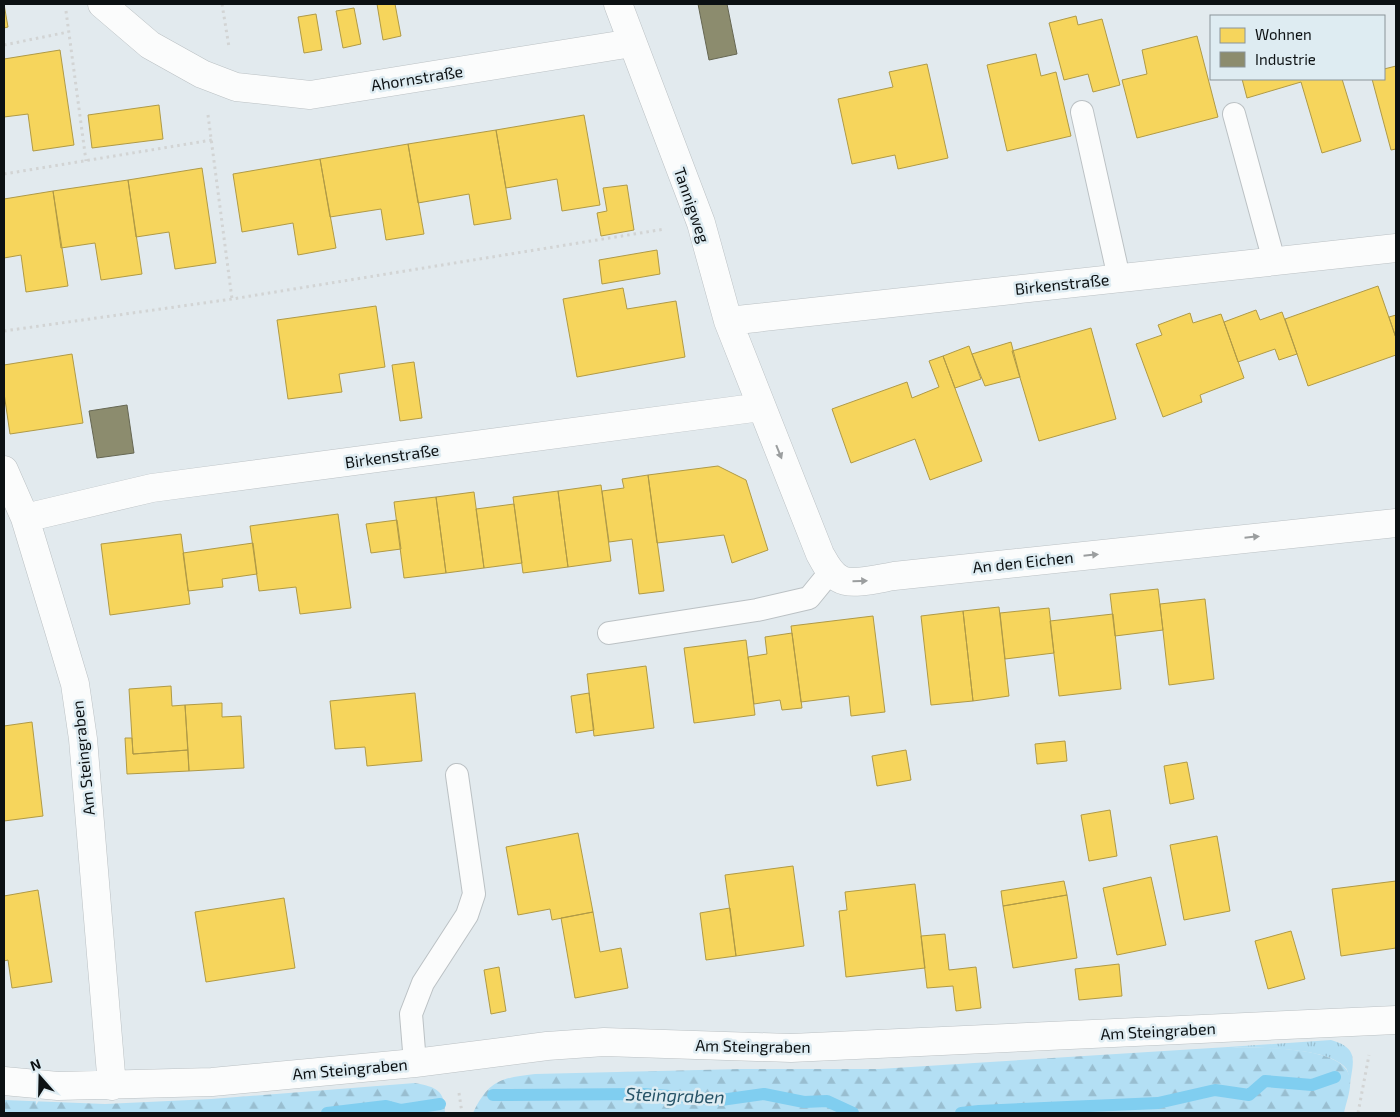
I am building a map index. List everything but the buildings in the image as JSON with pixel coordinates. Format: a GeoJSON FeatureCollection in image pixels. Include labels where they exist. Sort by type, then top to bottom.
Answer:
{"type":"FeatureCollection","features":[{"type":"Feature","properties":{"kind":"street","name":"Ahornstraße"},"geometry":{"type":"LineString","coordinates":[[102,4],[150,45],[202,74],[236,87],[310,96],[632,43]]}},
{"type":"Feature","properties":{"kind":"street","name":"Tannigweg"},"geometry":{"type":"LineString","coordinates":[[618,4],[701,223],[728,321],[761,407]]}},
{"type":"Feature","properties":{"kind":"street","name":"Birkenstraße"},"geometry":{"type":"LineString","coordinates":[[728,321],[1396,248]]}},
{"type":"Feature","properties":{"kind":"street","name":"Birkenstraße"},"geometry":{"type":"LineString","coordinates":[[25,518],[152,488],[761,407]]}},
{"type":"Feature","properties":{"kind":"street"},"geometry":{"type":"LineString","coordinates":[[761,407],[820,554],[831,571]]}},
{"type":"Feature","properties":{"kind":"street","name":"Am Steingraben"},"geometry":{"type":"LineString","coordinates":[[4,470],[25,518],[75,684],[82,730],[112,1086]]}},
{"type":"Feature","properties":{"kind":"street","name":"An den Eichen"},"geometry":{"type":"LineString","coordinates":[[831,571],[841,580],[862,581],[1396,523]]}},
{"type":"Feature","properties":{"kind":"street","name":"Am Steingraben"},"geometry":{"type":"LineString","coordinates":[[4,1081],[58,1086],[212,1082],[415,1063],[547,1046],[604,1042],[791,1048],[1386,1020]]}},
{"type":"Feature","properties":{"kind":"lane"},"geometry":{"type":"LineString","coordinates":[[1082,112],[1119,278]]}},
{"type":"Feature","properties":{"kind":"lane"},"geometry":{"type":"LineString","coordinates":[[1234,114],[1274,261]]}},
{"type":"Feature","properties":{"kind":"lane"},"geometry":{"type":"LineString","coordinates":[[609,633],[757,610],[808,598],[831,571]]}},
{"type":"Feature","properties":{"kind":"lane"},"geometry":{"type":"LineString","coordinates":[[415,1063],[411,1014],[423,983],[467,915],[474,894],[457,775]]}},
{"type":"Feature","properties":{"kind":"path"},"geometry":{"type":"LineString","coordinates":[[65,4],[86,161]]}},
{"type":"Feature","properties":{"kind":"path"},"geometry":{"type":"LineString","coordinates":[[4,45],[68,32]]}},
{"type":"Feature","properties":{"kind":"path"},"geometry":{"type":"LineString","coordinates":[[202,74],[232,299]]}},
{"type":"Feature","properties":{"kind":"path"},"geometry":{"type":"LineString","coordinates":[[4,174],[212,140]]}},
{"type":"Feature","properties":{"kind":"path"},"geometry":{"type":"LineString","coordinates":[[4,332],[232,299],[701,223]]}},
{"type":"Feature","properties":{"kind":"path"},"geometry":{"type":"LineString","coordinates":[[1358,1113],[1386,1020]]}},
{"type":"Feature","properties":{"kind":"green space"},"geometry":{"type":"Polygon","coordinates":[[[1331,1040],[1340,1043],[1350,1051],[1353,1067],[1350,1083],[1346,1068],[1337,1061],[1323,1056],[1308,1052],[1273,1048],[1228,1047],[1331,1040]]]}},
{"type":"Feature","properties":{"kind":"green space"},"geometry":{"type":"Polygon","coordinates":[[[1228,1047],[1295,1050],[1330,1058],[1342,1065],[1349,1075],[1350,1089],[1344,1113],[473,1113],[485,1094],[497,1083],[513,1077],[535,1074],[740,1069],[879,1069],[1228,1047]]]}},
{"type":"Feature","properties":{"kind":"green space"},"geometry":{"type":"Polygon","coordinates":[[[415,1083],[434,1088],[441,1094],[445,1105],[445,1113],[4,1113],[4,1100],[105,1104],[211,1099],[415,1083]]]}},
{"type":"Feature","properties":{"kind":"waterway","name":"Steingraben"},"geometry":{"type":"LineString","coordinates":[[961,1113],[1158,1103],[1215,1090],[1249,1095],[1265,1081],[1312,1085],[1335,1077]]}},
{"type":"Feature","properties":{"kind":"waterway","name":"Steingraben"},"geometry":{"type":"LineString","coordinates":[[493,1095],[643,1094],[721,1100],[764,1094],[804,1102],[827,1101],[853,1113]]}},
{"type":"Feature","properties":{"kind":"waterway","name":"Steingraben"},"geometry":{"type":"LineString","coordinates":[[327,1113],[386,1106],[401,1110],[440,1104]]}}]}
